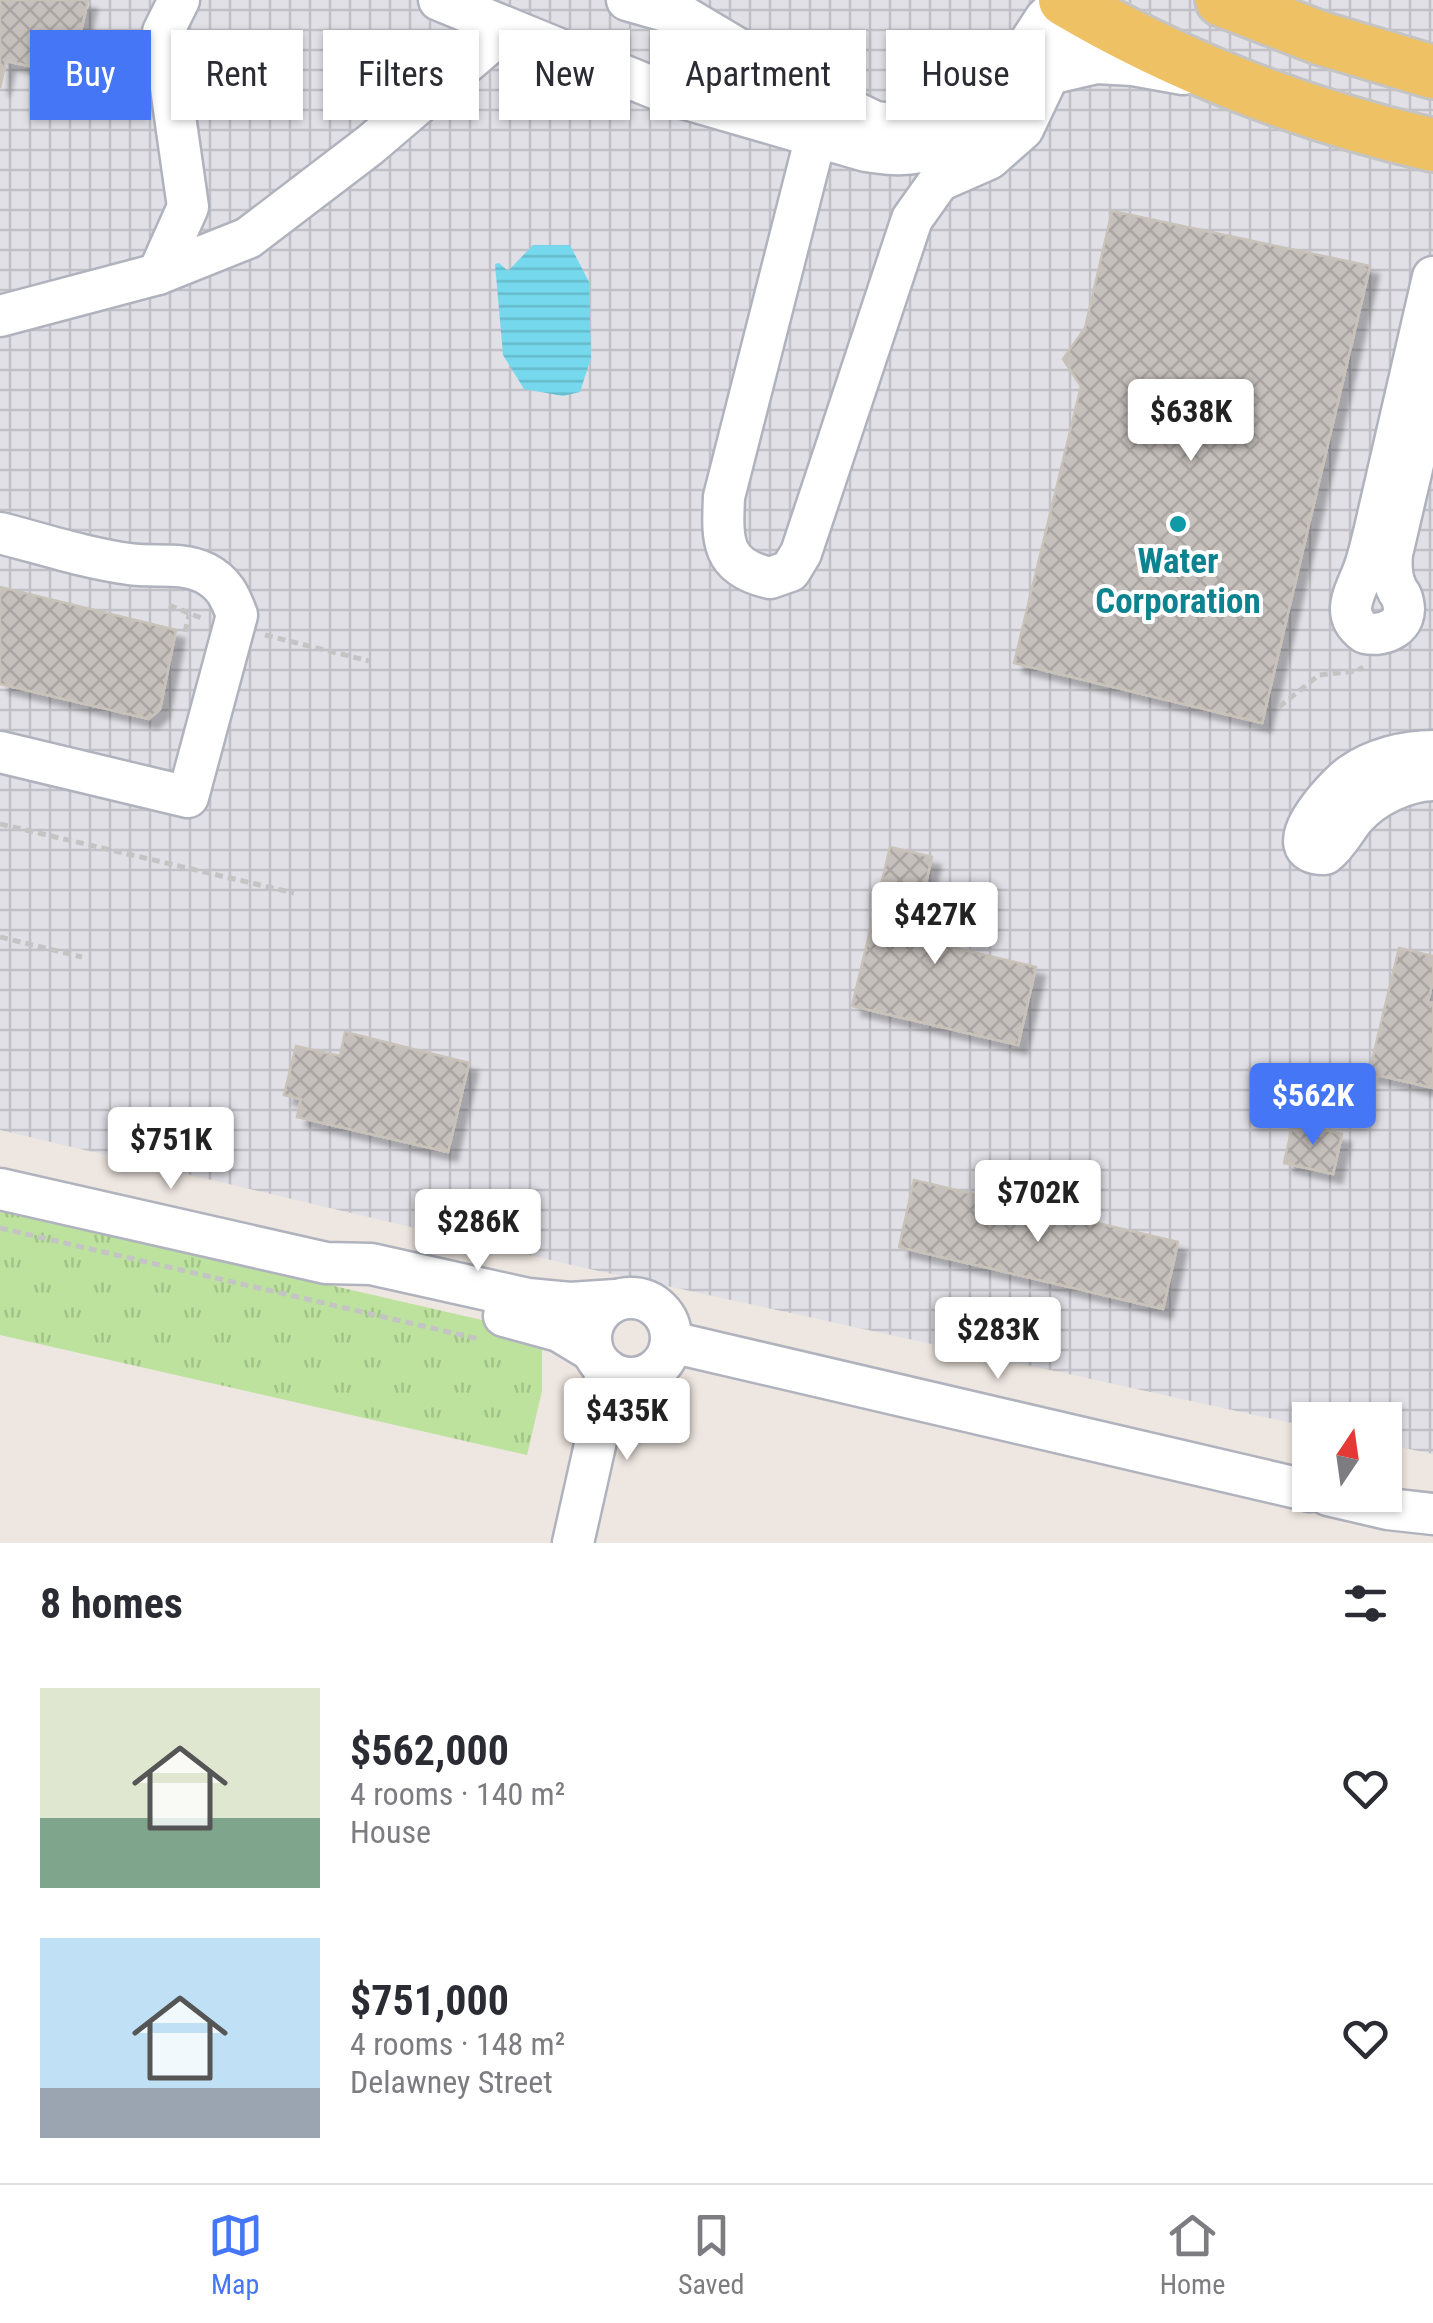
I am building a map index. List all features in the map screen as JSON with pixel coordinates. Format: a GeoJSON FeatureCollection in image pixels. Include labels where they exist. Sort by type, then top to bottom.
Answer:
{"type":"FeatureCollection","features":[{"type":"Feature","properties":{"kind":"main road"},"geometry":{"type":"LineString","coordinates":[[1222,0],[1320,38],[1433,72]]}},
{"type":"Feature","properties":{"kind":"main road"},"geometry":{"type":"LineString","coordinates":[[1072,4],[1218,75],[1427,151]]}},
{"type":"Feature","properties":{"kind":"street"},"geometry":{"type":"LineString","coordinates":[[158,274],[188,207],[164,32],[179,0]]}},
{"type":"Feature","properties":{"kind":"street"},"geometry":{"type":"LineString","coordinates":[[438,0],[669,94],[899,156],[926,151],[991,121],[1016,104],[1049,74],[1076,41],[1072,4]]}},
{"type":"Feature","properties":{"kind":"street"},"geometry":{"type":"LineString","coordinates":[[627,0],[682,16],[813,92],[875,122],[902,125],[926,124],[984,95],[1072,4]]}},
{"type":"Feature","properties":{"kind":"street"},"geometry":{"type":"LineString","coordinates":[[0,316],[158,274],[248,238],[370,145],[508,28]]}},
{"type":"Feature","properties":{"kind":"street"},"geometry":{"type":"LineString","coordinates":[[1049,74],[1096,64],[1218,75]]}},
{"type":"Feature","properties":{"kind":"street"},"geometry":{"type":"LineString","coordinates":[[816,136],[724,497],[726,550],[738,566],[770,578],[790,571],[801,553],[912,219],[939,181],[988,159],[1024,129],[1049,74]]}},
{"type":"Feature","properties":{"kind":"street"},"geometry":{"type":"LineString","coordinates":[[1433,277],[1374,534],[1350,603],[1352,620],[1366,633],[1386,633],[1395,628],[1404,612],[1391,571],[1392,554],[1433,378]]}},
{"type":"Feature","properties":{"kind":"street"},"geometry":{"type":"LineString","coordinates":[[0,533],[98,559],[135,565],[163,563],[204,572],[228,590],[237,615],[188,796],[0,752]]}},
{"type":"Feature","properties":{"kind":"street"},"geometry":{"type":"LineString","coordinates":[[1433,752],[1386,758],[1351,774],[1323,801],[1304,834],[1306,845],[1314,853],[1325,854],[1358,814],[1386,793],[1419,780],[1433,780]]}},
{"type":"Feature","properties":{"kind":"street"},"geometry":{"type":"LineString","coordinates":[[0,1189],[326,1263],[371,1264],[528,1299],[570,1304],[646,1300],[666,1318],[671,1342],[654,1371],[610,1366],[560,1331],[362,1283],[326,1263]]}},
{"type":"Feature","properties":{"kind":"street"},"geometry":{"type":"LineString","coordinates":[[597,1543],[610,1366],[592,1327],[597,1316],[616,1300]]}},
{"type":"Feature","properties":{"kind":"street"},"geometry":{"type":"LineString","coordinates":[[671,1342],[1292,1487]]}},
{"type":"Feature","properties":{"kind":"street"},"geometry":{"type":"LineString","coordinates":[[572,1543],[610,1366]]}},
{"type":"Feature","properties":{"kind":"street"},"geometry":{"type":"LineString","coordinates":[[1402,1511],[1433,1514]]}},
{"type":"Feature","properties":{"kind":"path"},"geometry":{"type":"LineString","coordinates":[[185,632],[189,615]]}},
{"type":"Feature","properties":{"kind":"path"},"geometry":{"type":"LineString","coordinates":[[0,824],[294,893]]}},
{"type":"Feature","properties":{"kind":"path"},"geometry":{"type":"LineString","coordinates":[[0,937],[82,956]]}},
{"type":"Feature","properties":{"kind":"path"},"geometry":{"type":"LineString","coordinates":[[0,1228],[496,1342]]}},
{"type":"Feature","properties":{"kind":"shaded area"},"geometry":{"type":"Polygon","coordinates":[[[0,0],[1433,0],[1433,1454],[1402,1448],[1402,1402],[1292,1402],[1292,1423],[576,1266],[0,1130],[0,0]]]}},
{"type":"Feature","properties":{"kind":"green space"},"geometry":{"type":"Polygon","coordinates":[[[0,1209],[542,1334],[542,1391],[527,1455],[0,1335],[0,1209]]]}},
{"type":"Feature","properties":{"kind":"water"},"geometry":{"type":"Polygon","coordinates":[[[533,245],[570,245],[589,282],[591,358],[580,392],[563,396],[524,389],[503,355],[495,264],[508,271],[533,245]]]}},
{"type":"Feature","properties":{"kind":"building"},"geometry":{"type":"Polygon","coordinates":[[[0,0],[88,0],[81,30],[30,30],[30,66],[6,61],[0,88],[0,0]]]}},
{"type":"Feature","properties":{"kind":"building","name":"Water Corporation"},"geometry":{"type":"Polygon","coordinates":[[[1112,211],[1370,266],[1262,723],[1014,663],[1081,386],[1063,359],[1085,328],[1112,211]]]}},
{"type":"Feature","properties":{"kind":"building"},"geometry":{"type":"Polygon","coordinates":[[[0,587],[176,630],[160,709],[149,719],[0,684],[0,587]]]}},
{"type":"Feature","properties":{"kind":"building"},"geometry":{"type":"Polygon","coordinates":[[[890,847],[932,857],[913,938],[1036,967],[1018,1045],[852,1006],[890,847]]]}},
{"type":"Feature","properties":{"kind":"building"},"geometry":{"type":"Polygon","coordinates":[[[1399,948],[1433,956],[1428,1002],[1433,1003],[1433,1088],[1369,1073],[1399,948]]]}},
{"type":"Feature","properties":{"kind":"building"},"geometry":{"type":"Polygon","coordinates":[[[345,1032],[469,1063],[448,1152],[297,1117],[301,1099],[284,1095],[296,1046],[340,1056],[345,1032]]]}},
{"type":"Feature","properties":{"kind":"building"},"geometry":{"type":"Polygon","coordinates":[[[1293,1123],[1342,1134],[1333,1174],[1284,1163],[1293,1123]]]}},
{"type":"Feature","properties":{"kind":"building"},"geometry":{"type":"Polygon","coordinates":[[[914,1180],[1178,1242],[1163,1309],[899,1247],[914,1180]]]}},
{"type":"Feature","properties":{"kind":"place","name":"Water Corporation"},"geometry":{"type":"Point","coordinates":[1178,524]}}]}
